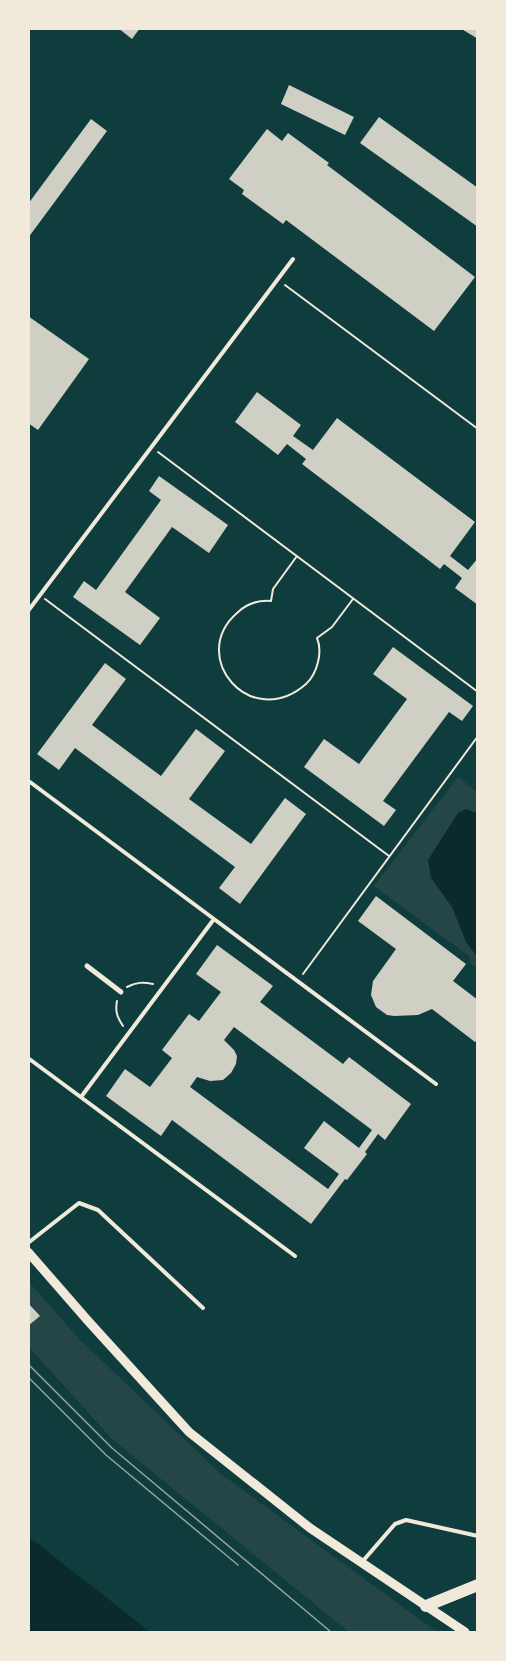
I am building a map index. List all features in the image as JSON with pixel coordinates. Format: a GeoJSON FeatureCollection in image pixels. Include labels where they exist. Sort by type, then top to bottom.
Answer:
{"type":"FeatureCollection","features":[{"type":"Feature","properties":{"kind":"highway"},"geometry":{"type":"LineString","coordinates":[[426,1606],[477,1584]]}},
{"type":"Feature","properties":{"kind":"main road"},"geometry":{"type":"LineString","coordinates":[[28,1252],[189,1432],[310,1528],[465,1632]]}},
{"type":"Feature","properties":{"kind":"street"},"geometry":{"type":"LineString","coordinates":[[87,966],[121,992]]}},
{"type":"Feature","properties":{"kind":"lane"},"geometry":{"type":"LineString","coordinates":[[28,611],[293,260]]}},
{"type":"Feature","properties":{"kind":"lane"},"geometry":{"type":"LineString","coordinates":[[29,782],[436,1084]]}},
{"type":"Feature","properties":{"kind":"lane"},"geometry":{"type":"LineString","coordinates":[[81,1097],[214,919]]}},
{"type":"Feature","properties":{"kind":"lane"},"geometry":{"type":"LineString","coordinates":[[28,1058],[295,1256]]}},
{"type":"Feature","properties":{"kind":"lane"},"geometry":{"type":"LineString","coordinates":[[28,1243],[79,1203],[98,1210],[203,1308]]}},
{"type":"Feature","properties":{"kind":"lane"},"geometry":{"type":"LineString","coordinates":[[362,1563],[395,1524],[406,1520],[477,1536]]}},
{"type":"Feature","properties":{"kind":"path"},"geometry":{"type":"LineString","coordinates":[[278,280],[477,429]]}},
{"type":"Feature","properties":{"kind":"path"},"geometry":{"type":"LineString","coordinates":[[152,447],[477,692]]}},
{"type":"Feature","properties":{"kind":"path"},"geometry":{"type":"LineString","coordinates":[[297,556],[273,589],[271,601],[262,600],[244,607],[229,620],[220,637],[219,657],[226,676],[239,690],[257,699],[276,700],[295,694],[310,681],[318,663],[320,644],[317,638],[332,627],[353,598]]}},
{"type":"Feature","properties":{"kind":"path"},"geometry":{"type":"LineString","coordinates":[[40,595],[389,856]]}},
{"type":"Feature","properties":{"kind":"path"},"geometry":{"type":"LineString","coordinates":[[297,981],[477,736]]}},
{"type":"Feature","properties":{"kind":"path"},"geometry":{"type":"LineString","coordinates":[[130,1032],[118,1018],[116,1009],[121,992],[128,986],[145,982],[161,990]]}},
{"type":"Feature","properties":{"kind":"shaded area"},"geometry":{"type":"Polygon","coordinates":[[[458,777],[477,792],[477,968],[470,963],[470,957],[374,886],[458,777]]]}},
{"type":"Feature","properties":{"kind":"shaded area"},"geometry":{"type":"Polygon","coordinates":[[[466,809],[477,813],[477,956],[466,942],[452,907],[431,878],[428,860],[458,813],[466,809]]]}},
{"type":"Feature","properties":{"kind":"shaded area"},"geometry":{"type":"Polygon","coordinates":[[[28,1281],[79,1339],[221,1474],[437,1632],[349,1632],[112,1439],[29,1347],[28,1281]]]}},
{"type":"Feature","properties":{"kind":"shaded area"},"geometry":{"type":"Polygon","coordinates":[[[29,1538],[42,1547],[150,1632],[29,1632],[29,1538]]]}},
{"type":"Feature","properties":{"kind":"building"},"geometry":{"type":"Polygon","coordinates":[[[118,28],[140,28],[132,39],[118,28]]]}},
{"type":"Feature","properties":{"kind":"building"},"geometry":{"type":"Polygon","coordinates":[[[460,28],[478,28],[478,39],[460,28]]]}},
{"type":"Feature","properties":{"kind":"building"},"geometry":{"type":"Polygon","coordinates":[[[289,85],[354,117],[345,135],[281,104],[289,85]]]}},
{"type":"Feature","properties":{"kind":"building"},"geometry":{"type":"Polygon","coordinates":[[[379,117],[478,188],[478,227],[360,143],[379,117]]]}},
{"type":"Feature","properties":{"kind":"building"},"geometry":{"type":"Polygon","coordinates":[[[91,119],[107,131],[28,238],[28,204],[91,119]]]}},
{"type":"Feature","properties":{"kind":"building"},"geometry":{"type":"Polygon","coordinates":[[[267,129],[282,141],[288,133],[475,277],[434,331],[286,220],[283,224],[242,194],[244,190],[229,179],[267,129]]]}},
{"type":"Feature","properties":{"kind":"building"},"geometry":{"type":"Polygon","coordinates":[[[28,316],[89,359],[38,430],[28,423],[28,316]]]}},
{"type":"Feature","properties":{"kind":"building"},"geometry":{"type":"Polygon","coordinates":[[[257,392],[301,425],[293,436],[313,450],[337,418],[475,522],[450,556],[468,570],[478,558],[478,605],[455,588],[462,578],[444,564],[440,569],[302,464],[306,459],[287,444],[278,455],[235,422],[257,392]]]}},
{"type":"Feature","properties":{"kind":"building"},"geometry":{"type":"Polygon","coordinates":[[[159,476],[228,525],[209,553],[172,527],[125,592],[160,618],[140,645],[73,597],[84,581],[96,590],[161,500],[149,491],[159,476]]]}},
{"type":"Feature","properties":{"kind":"building"},"geometry":{"type":"Polygon","coordinates":[[[393,647],[473,706],[462,721],[449,712],[383,801],[396,810],[384,826],[304,767],[324,739],[359,764],[407,699],[373,674],[393,647]]]}},
{"type":"Feature","properties":{"kind":"building"},"geometry":{"type":"Polygon","coordinates":[[[105,663],[126,679],[92,725],[161,776],[196,729],[225,751],[189,799],[251,844],[285,798],[306,814],[240,904],[219,888],[235,867],[75,748],[59,770],[37,754],[105,663]]]}},
{"type":"Feature","properties":{"kind":"building"},"geometry":{"type":"Polygon","coordinates":[[[376,896],[466,964],[453,981],[478,1000],[478,1039],[475,1042],[432,1009],[418,1015],[394,1016],[387,1015],[376,1007],[371,995],[373,981],[396,949],[358,921],[376,896]]]}},
{"type":"Feature","properties":{"kind":"building"},"geometry":{"type":"Polygon","coordinates":[[[217,945],[273,986],[260,1002],[343,1064],[349,1057],[411,1104],[385,1140],[378,1134],[365,1152],[367,1154],[311,1224],[172,1120],[161,1136],[106,1096],[125,1069],[150,1087],[172,1058],[162,1050],[189,1014],[199,1021],[221,992],[196,974],[217,945]],[[234,1027],[224,1040],[237,1056],[231,1073],[223,1080],[210,1081],[197,1077],[190,1087],[328,1189],[339,1174],[304,1148],[324,1121],[359,1148],[372,1130],[234,1027]]]}},
{"type":"Feature","properties":{"kind":"building"},"geometry":{"type":"Polygon","coordinates":[[[28,1303],[40,1316],[28,1326],[28,1303]]]}},
{"type":"Feature","properties":{"kind":"tram line"},"geometry":{"type":"LineString","coordinates":[[28,1364],[112,1448],[331,1632]]}},
{"type":"Feature","properties":{"kind":"tram line"},"geometry":{"type":"LineString","coordinates":[[28,1377],[106,1455],[238,1565]]}}]}
